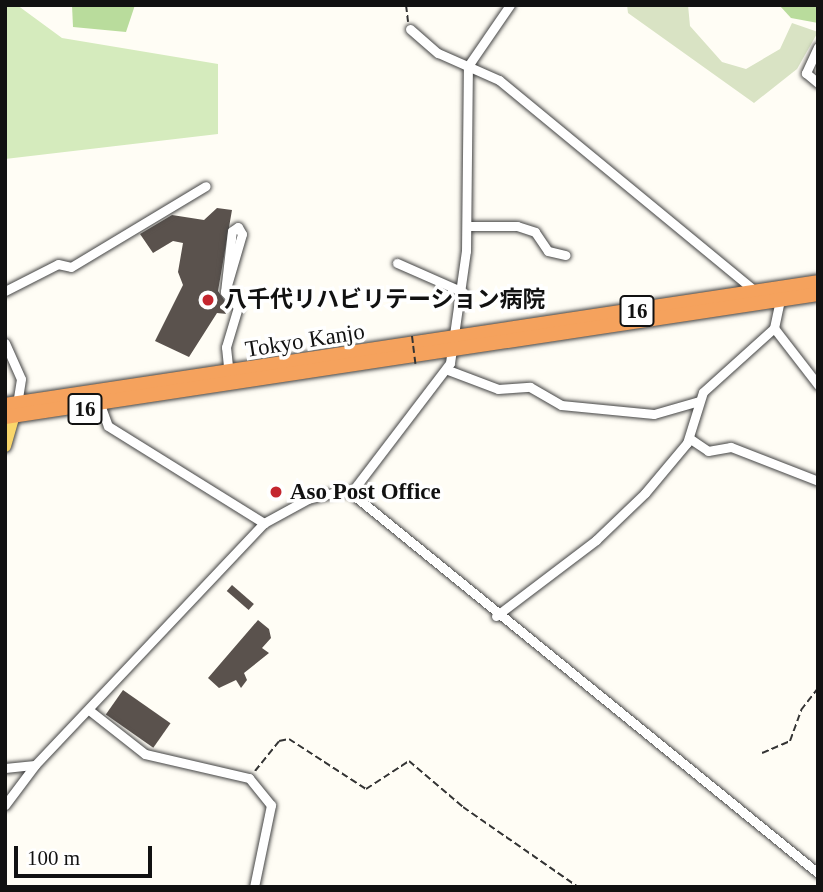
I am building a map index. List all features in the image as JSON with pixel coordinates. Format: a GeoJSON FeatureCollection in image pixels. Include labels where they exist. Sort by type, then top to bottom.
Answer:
{"type":"FeatureCollection","features":[{"type":"Feature","properties":{"kind":"highway","name":"Tokyo Kanjo"},"geometry":{"type":"LineString","coordinates":[[10,411],[101,407],[816,283]]}},
{"type":"Feature","properties":{"kind":"highway","name":"Tokyo Kanjo"},"geometry":{"type":"LineString","coordinates":[[10,411],[229,376],[780,300],[816,283]]}},
{"type":"Feature","properties":{"kind":"main road"},"geometry":{"type":"LineString","coordinates":[[5,446],[10,411]]}},
{"type":"Feature","properties":{"kind":"street"},"geometry":{"type":"LineString","coordinates":[[351,493],[448,370],[455,346],[463,292],[468,226],[468,65],[510,5]]}},
{"type":"Feature","properties":{"kind":"street"},"geometry":{"type":"LineString","coordinates":[[410,29],[438,53],[499,80],[757,292]]}},
{"type":"Feature","properties":{"kind":"street"},"geometry":{"type":"LineString","coordinates":[[818,47],[806,73],[818,83]]}},
{"type":"Feature","properties":{"kind":"street"},"geometry":{"type":"LineString","coordinates":[[5,291],[58,264],[71,267],[206,186]]}},
{"type":"Feature","properties":{"kind":"street"},"geometry":{"type":"LineString","coordinates":[[468,226],[517,226],[536,232],[548,251],[566,255]]}},
{"type":"Feature","properties":{"kind":"street"},"geometry":{"type":"LineString","coordinates":[[225,292],[242,234],[238,227],[232,232],[225,292],[238,307],[226,347],[229,376]]}},
{"type":"Feature","properties":{"kind":"street"},"geometry":{"type":"LineString","coordinates":[[397,263],[463,292]]}},
{"type":"Feature","properties":{"kind":"street"},"geometry":{"type":"LineString","coordinates":[[448,370],[498,390],[530,387],[561,405],[654,414],[699,401],[774,328],[780,300]]}},
{"type":"Feature","properties":{"kind":"street"},"geometry":{"type":"LineString","coordinates":[[774,328],[818,385]]}},
{"type":"Feature","properties":{"kind":"street"},"geometry":{"type":"LineString","coordinates":[[5,343],[21,379],[10,411]]}},
{"type":"Feature","properties":{"kind":"street"},"geometry":{"type":"LineString","coordinates":[[496,615],[617,523],[689,438],[699,401]]}},
{"type":"Feature","properties":{"kind":"street"},"geometry":{"type":"LineString","coordinates":[[101,407],[108,426],[264,523]]}},
{"type":"Feature","properties":{"kind":"street"},"geometry":{"type":"LineString","coordinates":[[689,438],[708,452],[731,447],[818,481]]}},
{"type":"Feature","properties":{"kind":"street"},"geometry":{"type":"LineString","coordinates":[[5,805],[34,765],[264,523],[329,491],[351,493],[496,615],[818,873]]}},
{"type":"Feature","properties":{"kind":"street"},"geometry":{"type":"LineString","coordinates":[[89,710],[145,754],[249,778],[271,805],[254,887]]}},
{"type":"Feature","properties":{"kind":"street"},"geometry":{"type":"LineString","coordinates":[[5,768],[34,765]]}},
{"type":"Feature","properties":{"kind":"path"},"geometry":{"type":"LineString","coordinates":[[405,5],[410,29]]}},
{"type":"Feature","properties":{"kind":"path"},"geometry":{"type":"LineString","coordinates":[[412,336],[416,367]]}},
{"type":"Feature","properties":{"kind":"path"},"geometry":{"type":"LineString","coordinates":[[762,753],[790,741],[801,710],[818,688]]}},
{"type":"Feature","properties":{"kind":"path"},"geometry":{"type":"LineString","coordinates":[[249,778],[279,741],[289,739],[366,789],[409,761],[463,807],[578,887]]}},
{"type":"Feature","properties":{"kind":"green space"},"geometry":{"type":"Polygon","coordinates":[[[5,5],[17,5],[62,38],[218,64],[218,134],[5,159],[5,5]]]}},
{"type":"Feature","properties":{"kind":"green space"},"geometry":{"type":"Polygon","coordinates":[[[72,5],[135,5],[126,32],[73,27],[72,5]]]}},
{"type":"Feature","properties":{"kind":"green space"},"geometry":{"type":"Polygon","coordinates":[[[627,5],[688,5],[690,26],[722,62],[746,69],[780,49],[792,23],[818,32],[797,69],[754,103],[628,13],[627,5]]]}},
{"type":"Feature","properties":{"kind":"green space"},"geometry":{"type":"Polygon","coordinates":[[[818,5],[818,23],[791,18],[780,6],[818,5]]]}},
{"type":"Feature","properties":{"kind":"building"},"geometry":{"type":"Polygon","coordinates":[[[217,208],[232,210],[218,291],[229,307],[227,314],[217,313],[189,357],[155,341],[183,285],[178,272],[183,243],[173,241],[153,253],[140,234],[172,215],[204,220],[217,208]]]}},
{"type":"Feature","properties":{"kind":"building"},"geometry":{"type":"Polygon","coordinates":[[[232,585],[254,604],[249,610],[227,591],[232,585]]]}},
{"type":"Feature","properties":{"kind":"building"},"geometry":{"type":"Polygon","coordinates":[[[258,620],[269,629],[271,638],[262,648],[269,653],[244,673],[247,680],[241,688],[236,680],[219,688],[208,678],[258,620]]]}},
{"type":"Feature","properties":{"kind":"building"},"geometry":{"type":"Polygon","coordinates":[[[123,690],[171,723],[153,748],[106,715],[123,690]]]}},
{"type":"Feature","properties":{"kind":"place","name":"八千代リハビリテーション病院"},"geometry":{"type":"Point","coordinates":[208,300]}},
{"type":"Feature","properties":{"kind":"place","name":"Aso Post Office"},"geometry":{"type":"Point","coordinates":[276,492]}}]}
